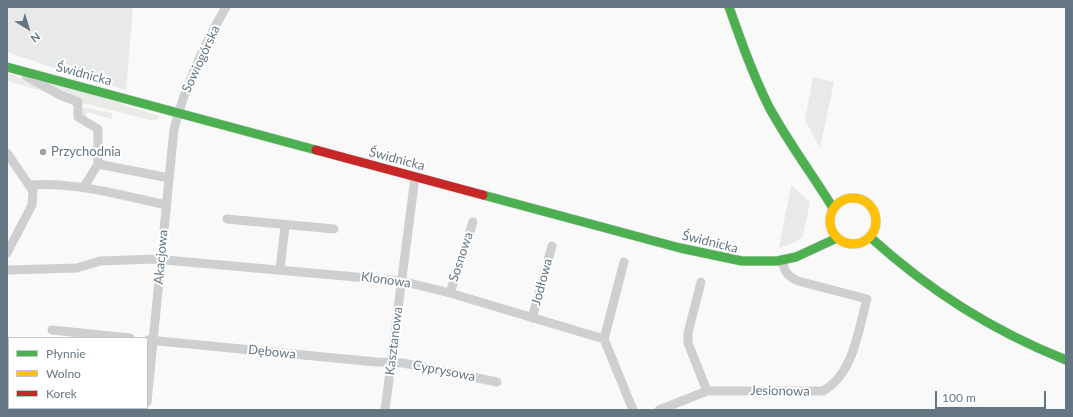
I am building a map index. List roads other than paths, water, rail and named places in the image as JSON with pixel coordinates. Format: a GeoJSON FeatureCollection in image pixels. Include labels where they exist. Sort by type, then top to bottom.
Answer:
{"type":"FeatureCollection","features":[{"type":"Feature","properties":{"kind":"street","name":"Sowiogórska"},"geometry":{"type":"LineString","coordinates":[[178,113],[198,63],[226,7]]}},
{"type":"Feature","properties":{"kind":"street"},"geometry":{"type":"LineString","coordinates":[[729,7],[744,50],[769,106],[787,138],[808,167],[833,208]]}},
{"type":"Feature","properties":{"kind":"street","name":"Świdnicka"},"geometry":{"type":"LineString","coordinates":[[11,68],[680,248],[741,263],[762,264],[782,261],[797,256],[834,235]]}},
{"type":"Feature","properties":{"kind":"street"},"geometry":{"type":"LineString","coordinates":[[11,68],[60,95],[78,102],[78,117],[98,129],[98,164],[84,187]]}},
{"type":"Feature","properties":{"kind":"street","name":"Akacjowa"},"geometry":{"type":"LineString","coordinates":[[148,381],[150,340],[161,259],[174,129],[178,113]]}},
{"type":"Feature","properties":{"kind":"street"},"geometry":{"type":"LineString","coordinates":[[7,153],[34,190],[32,206],[7,253]]}},
{"type":"Feature","properties":{"kind":"street"},"geometry":{"type":"LineString","coordinates":[[98,164],[169,178]]}},
{"type":"Feature","properties":{"kind":"street"},"geometry":{"type":"LineString","coordinates":[[808,167],[842,201]]}},
{"type":"Feature","properties":{"kind":"street","name":"Kasztanowa"},"geometry":{"type":"LineString","coordinates":[[385,410],[415,177]]}},
{"type":"Feature","properties":{"kind":"street"},"geometry":{"type":"LineString","coordinates":[[30,185],[44,184],[84,187],[166,205]]}},
{"type":"Feature","properties":{"kind":"street"},"geometry":{"type":"LineString","coordinates":[[856,198],[863,200],[872,209],[876,223],[867,239],[853,244],[834,235],[830,223],[833,208],[842,201],[856,198]]}},
{"type":"Feature","properties":{"kind":"street"},"geometry":{"type":"LineString","coordinates":[[227,219],[285,226],[334,229]]}},
{"type":"Feature","properties":{"kind":"street","name":"Sosnowa"},"geometry":{"type":"LineString","coordinates":[[450,292],[473,222]]}},
{"type":"Feature","properties":{"kind":"street"},"geometry":{"type":"LineString","coordinates":[[280,269],[285,226]]}},
{"type":"Feature","properties":{"kind":"street"},"geometry":{"type":"LineString","coordinates":[[867,239],[900,266],[968,314],[1014,338],[1066,360]]}},
{"type":"Feature","properties":{"kind":"street","name":"Jodłowa"},"geometry":{"type":"LineString","coordinates":[[532,318],[552,246]]}},
{"type":"Feature","properties":{"kind":"street","name":"Klonowa"},"geometry":{"type":"LineString","coordinates":[[7,270],[77,268],[100,261],[161,259],[401,281],[450,292],[604,340]]}},
{"type":"Feature","properties":{"kind":"street","name":"Jesionowa"},"geometry":{"type":"LineString","coordinates":[[659,410],[707,391],[766,390],[813,392],[823,391],[832,386],[841,375],[848,361],[856,341],[867,299],[798,281],[790,277],[785,272],[782,261]]}},
{"type":"Feature","properties":{"kind":"street"},"geometry":{"type":"LineString","coordinates":[[624,262],[604,340],[633,410]]}},
{"type":"Feature","properties":{"kind":"street"},"geometry":{"type":"LineString","coordinates":[[701,282],[688,333],[688,343],[707,391]]}},
{"type":"Feature","properties":{"kind":"street"},"geometry":{"type":"LineString","coordinates":[[52,330],[120,337]]}},
{"type":"Feature","properties":{"kind":"street","name":"Dębowa"},"geometry":{"type":"LineString","coordinates":[[150,340],[376,362],[391,362]]}},
{"type":"Feature","properties":{"kind":"street","name":"Cyprysowa"},"geometry":{"type":"LineString","coordinates":[[391,362],[403,363],[497,382]]}},
{"type":"Feature","properties":{"kind":"place","name":"Przychodnia"},"geometry":{"type":"Point","coordinates":[43,152]}}]}
